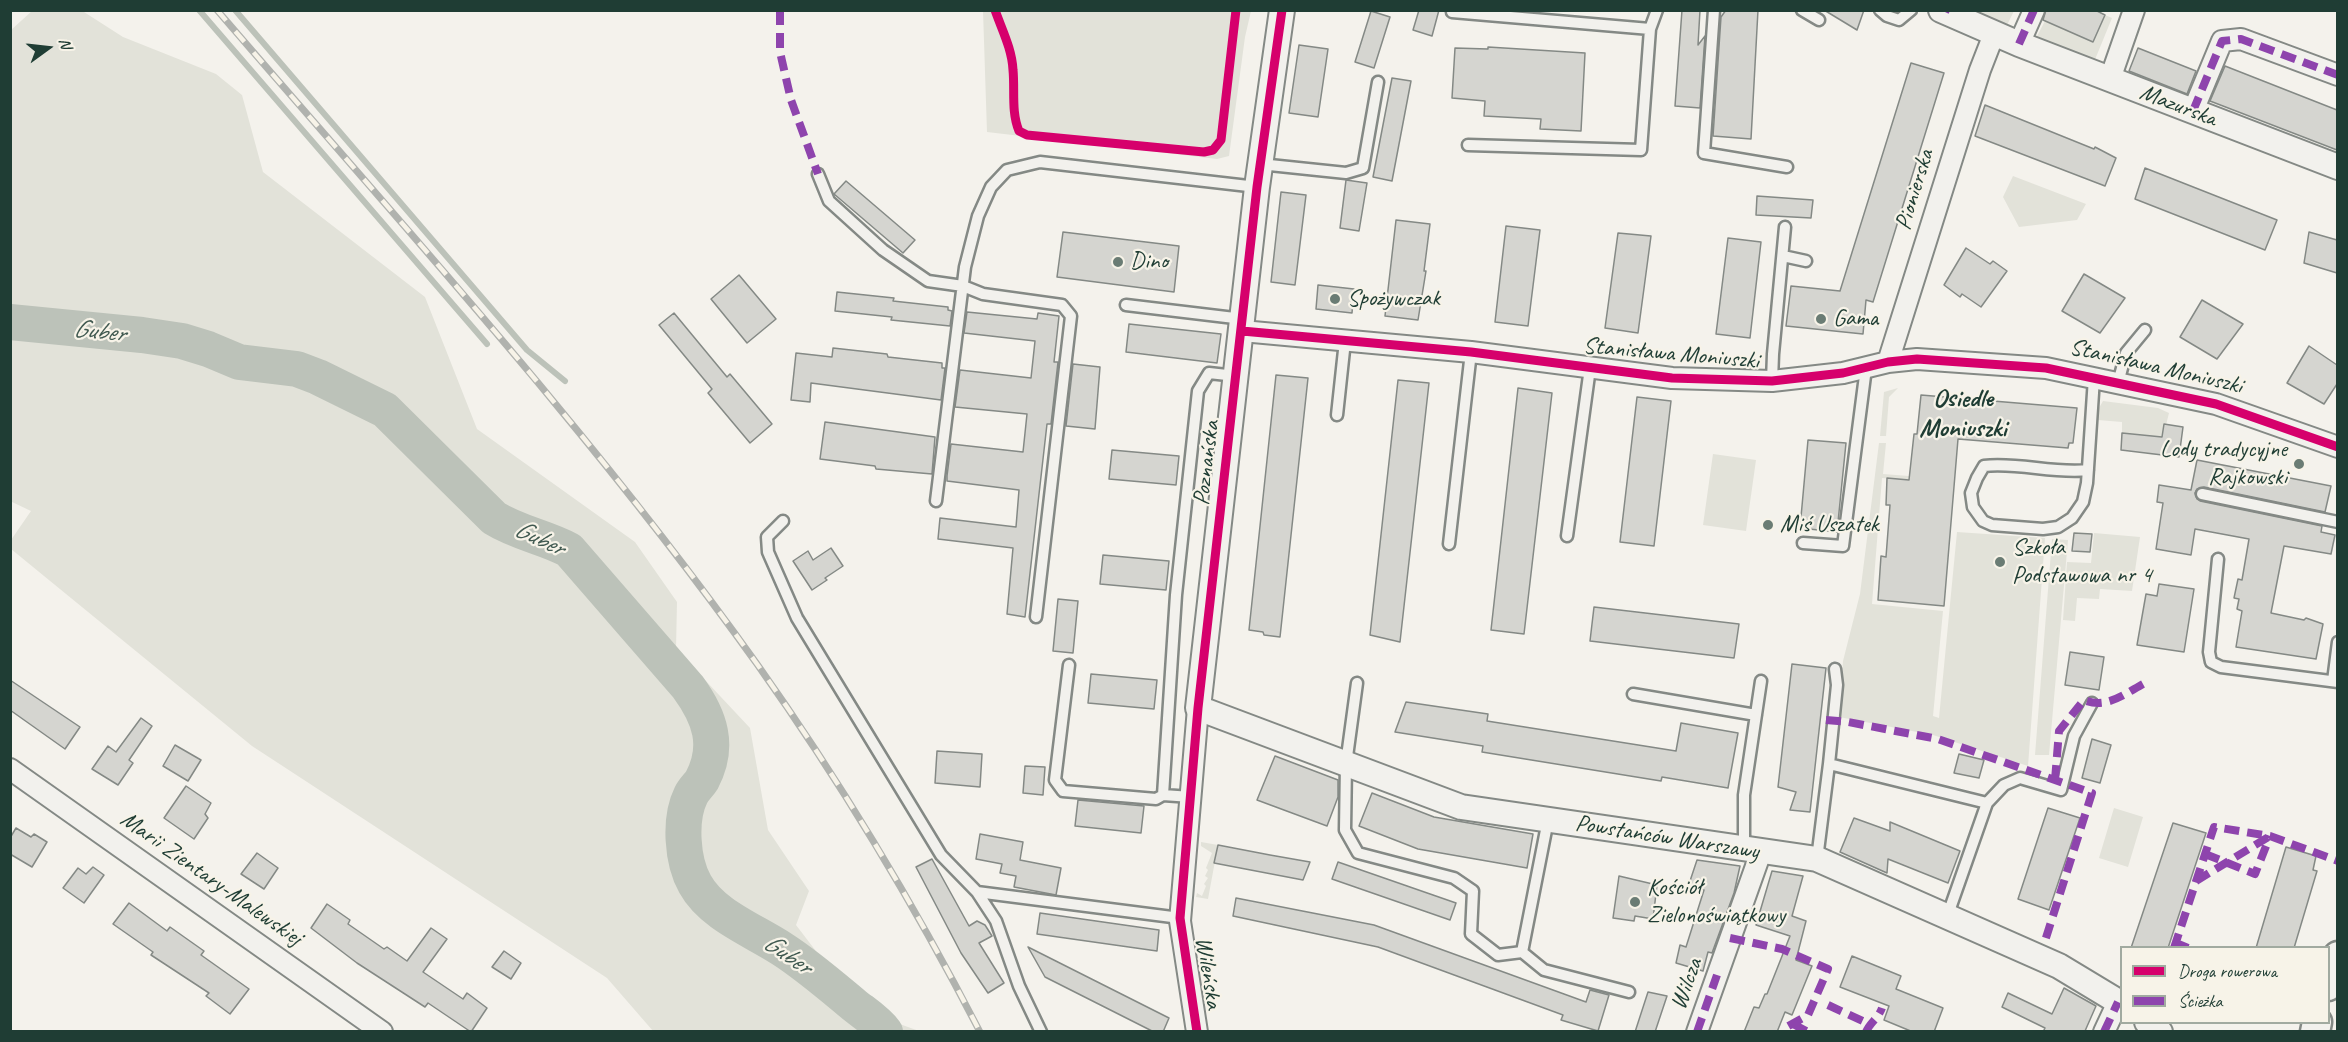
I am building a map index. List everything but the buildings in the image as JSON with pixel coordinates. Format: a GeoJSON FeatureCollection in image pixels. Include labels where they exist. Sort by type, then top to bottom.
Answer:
{"type":"FeatureCollection","features":[{"type":"Feature","properties":{"kind":"main road"},"geometry":{"type":"LineString","coordinates":[[2330,979],[2337,956]]}},
{"type":"Feature","properties":{"kind":"street","name":"Poznańska"},"geometry":{"type":"LineString","coordinates":[[1180,920],[1198,708],[1259,176],[1282,10]]}},
{"type":"Feature","properties":{"kind":"street"},"geometry":{"type":"LineString","coordinates":[[2019,44],[2034,10]]}},
{"type":"Feature","properties":{"kind":"street"},"geometry":{"type":"LineString","coordinates":[[2110,80],[2134,10]]}},
{"type":"Feature","properties":{"kind":"street","name":"Mazurska"},"geometry":{"type":"LineString","coordinates":[[1944,11],[2019,44],[2337,167]]}},
{"type":"Feature","properties":{"kind":"street","name":"Pionierska"},"geometry":{"type":"LineString","coordinates":[[1888,362],[1980,70],[1994,34]]}},
{"type":"Feature","properties":{"kind":"street"},"geometry":{"type":"LineString","coordinates":[[2193,111],[2222,41],[2241,39],[2337,75]]}},
{"type":"Feature","properties":{"kind":"street","name":"Stanisława Moniuszki"},"geometry":{"type":"LineString","coordinates":[[1243,325],[1345,341],[1471,352],[1672,378],[1772,381],[1843,373],[1888,362],[1917,359],[2046,368],[2216,404],[2337,447]]}},
{"type":"Feature","properties":{"kind":"street","name":"Powstańców Warszawy"},"geometry":{"type":"LineString","coordinates":[[1198,708],[1461,807],[1817,860],[2060,966],[2120,1003]]}},
{"type":"Feature","properties":{"kind":"street","name":"Marii Zientary-Malewskiej"},"geometry":{"type":"LineString","coordinates":[[10,769],[382,1032]]}},
{"type":"Feature","properties":{"kind":"street","name":"Wilcza"},"geometry":{"type":"LineString","coordinates":[[1697,1032],[1752,851]]}},
{"type":"Feature","properties":{"kind":"street","name":"Wileńska"},"geometry":{"type":"LineString","coordinates":[[1180,920],[1197,1032]]}},
{"type":"Feature","properties":{"kind":"street"},"geometry":{"type":"LineString","coordinates":[[2104,1032],[2120,1003]]}},
{"type":"Feature","properties":{"kind":"lane"},"geometry":{"type":"LineString","coordinates":[[1468,145],[1641,150],[1650,29],[1657,10]]}},
{"type":"Feature","properties":{"kind":"lane"},"geometry":{"type":"LineString","coordinates":[[1714,10],[1704,153],[1787,167]]}},
{"type":"Feature","properties":{"kind":"lane"},"geometry":{"type":"LineString","coordinates":[[1802,10],[1820,20]]}},
{"type":"Feature","properties":{"kind":"lane"},"geometry":{"type":"LineString","coordinates":[[1880,10],[1887,16],[1899,20],[1911,10]]}},
{"type":"Feature","properties":{"kind":"lane"},"geometry":{"type":"LineString","coordinates":[[1452,12],[1650,29]]}},
{"type":"Feature","properties":{"kind":"lane"},"geometry":{"type":"LineString","coordinates":[[936,501],[965,267],[978,216],[991,187],[1007,170],[1040,162],[1259,176],[1346,173],[1363,168],[1378,82]]}},
{"type":"Feature","properties":{"kind":"lane"},"geometry":{"type":"LineString","coordinates":[[818,174],[829,201],[884,250],[928,281],[963,286],[983,294],[1062,305],[1071,316],[1036,617]]}},
{"type":"Feature","properties":{"kind":"lane"},"geometry":{"type":"LineString","coordinates":[[1772,381],[1785,227]]}},
{"type":"Feature","properties":{"kind":"lane"},"geometry":{"type":"LineString","coordinates":[[1783,256],[1806,261]]}},
{"type":"Feature","properties":{"kind":"lane"},"geometry":{"type":"LineString","coordinates":[[1126,305],[1243,325]]}},
{"type":"Feature","properties":{"kind":"lane"},"geometry":{"type":"LineString","coordinates":[[2118,383],[2126,353],[2145,330]]}},
{"type":"Feature","properties":{"kind":"lane"},"geometry":{"type":"LineString","coordinates":[[1337,416],[1345,341]]}},
{"type":"Feature","properties":{"kind":"lane"},"geometry":{"type":"LineString","coordinates":[[1449,544],[1471,352]]}},
{"type":"Feature","properties":{"kind":"lane"},"geometry":{"type":"LineString","coordinates":[[1567,536],[1590,368]]}},
{"type":"Feature","properties":{"kind":"lane"},"geometry":{"type":"LineString","coordinates":[[1803,543],[1843,546],[1866,368]]}},
{"type":"Feature","properties":{"kind":"lane"},"geometry":{"type":"LineString","coordinates":[[1163,795],[1176,595],[1198,391],[1209,373],[1237,376]]}},
{"type":"Feature","properties":{"kind":"lane"},"geometry":{"type":"LineString","coordinates":[[2088,470],[2071,472],[1997,465],[1984,466],[1971,493],[1973,507],[1983,521],[1992,525],[2043,529],[2058,527],[2072,518],[2083,502],[2088,470],[2094,378]]}},
{"type":"Feature","properties":{"kind":"lane"},"geometry":{"type":"LineString","coordinates":[[2202,494],[2337,522]]}},
{"type":"Feature","properties":{"kind":"lane"},"geometry":{"type":"LineString","coordinates":[[783,521],[767,537],[768,552],[797,618],[941,855],[976,892],[996,921],[1019,986],[1041,1032]]}},
{"type":"Feature","properties":{"kind":"lane"},"geometry":{"type":"LineString","coordinates":[[2218,559],[2208,652],[2211,662],[2222,666],[2335,681],[2337,642]]}},
{"type":"Feature","properties":{"kind":"lane"},"geometry":{"type":"LineString","coordinates":[[1069,665],[1055,780],[1063,791],[1156,799],[1163,795],[1191,796]]}},
{"type":"Feature","properties":{"kind":"lane"},"geometry":{"type":"LineString","coordinates":[[1817,860],[1837,685],[1835,669]]}},
{"type":"Feature","properties":{"kind":"lane"},"geometry":{"type":"LineString","coordinates":[[1752,851],[1744,795],[1761,681]]}},
{"type":"Feature","properties":{"kind":"lane"},"geometry":{"type":"LineString","coordinates":[[1357,683],[1346,764],[1345,830],[1358,854],[1454,878],[1473,891],[1471,934],[1498,955],[1522,952],[1544,970],[1629,992]]}},
{"type":"Feature","properties":{"kind":"lane"},"geometry":{"type":"LineString","coordinates":[[1632,694],[1756,715]]}},
{"type":"Feature","properties":{"kind":"lane"},"geometry":{"type":"LineString","coordinates":[[1946,918],[1987,803],[2004,785],[2020,778],[2061,790],[2074,736],[2092,703]]}},
{"type":"Feature","properties":{"kind":"lane"},"geometry":{"type":"LineString","coordinates":[[1828,764],[1987,803]]}},
{"type":"Feature","properties":{"kind":"lane"},"geometry":{"type":"LineString","coordinates":[[1522,952],[1548,820]]}},
{"type":"Feature","properties":{"kind":"lane"},"geometry":{"type":"LineString","coordinates":[[976,892],[1180,920]]}},
{"type":"Feature","properties":{"kind":"shaded area"},"geometry":{"type":"Polygon","coordinates":[[[32,11],[84,12],[123,37],[216,74],[242,95],[263,172],[425,297],[477,429],[635,542],[677,602],[676,649],[750,728],[768,830],[809,891],[796,925],[861,1010],[919,1031],[653,1031],[607,978],[252,746],[11,549],[11,540],[31,511],[10,501],[11,30],[32,11]]]}},
{"type":"Feature","properties":{"kind":"shaded area"},"geometry":{"type":"Polygon","coordinates":[[[983,11],[1251,11],[1245,37],[1229,156],[1217,159],[987,132],[983,11]]]}},
{"type":"Feature","properties":{"kind":"shaded area"},"geometry":{"type":"Polygon","coordinates":[[[1972,11],[2014,11],[2007,25],[1972,11]]]}},
{"type":"Feature","properties":{"kind":"shaded area"},"geometry":{"type":"Polygon","coordinates":[[[2105,15],[2112,18],[2094,62],[2036,38],[2045,21],[2093,42],[2105,15]]]}},
{"type":"Feature","properties":{"kind":"shaded area"},"geometry":{"type":"Polygon","coordinates":[[[2013,176],[2086,204],[2077,220],[2019,227],[2003,197],[2013,176]]]}},
{"type":"Feature","properties":{"kind":"shaded area"},"geometry":{"type":"Polygon","coordinates":[[[1898,388],[1889,397],[1886,436],[1880,436],[1884,392],[1898,388]]]}},
{"type":"Feature","properties":{"kind":"shaded area"},"geometry":{"type":"Polygon","coordinates":[[[2103,401],[2158,408],[2169,413],[2166,425],[2164,425],[2159,455],[2147,454],[2148,436],[2122,433],[2122,422],[2098,420],[2099,408],[2103,401]]]}},
{"type":"Feature","properties":{"kind":"shaded area"},"geometry":{"type":"Polygon","coordinates":[[[1879,443],[1886,443],[1883,474],[1909,476],[1910,480],[1882,478],[1872,604],[1943,611],[1933,716],[1939,718],[1957,532],[2045,538],[2028,766],[1933,735],[1839,717],[1843,661],[1860,594],[1879,443]]]}},
{"type":"Feature","properties":{"kind":"shaded area"},"geometry":{"type":"Polygon","coordinates":[[[1713,454],[1756,460],[1746,531],[1703,525],[1713,454]]]}},
{"type":"Feature","properties":{"kind":"shaded area"},"geometry":{"type":"Polygon","coordinates":[[[2094,533],[2140,537],[2132,591],[2100,589],[2099,599],[2077,598],[2075,621],[2063,620],[2067,562],[2091,563],[2094,533]]]}},
{"type":"Feature","properties":{"kind":"shaded area"},"geometry":{"type":"Polygon","coordinates":[[[2052,539],[2068,540],[2049,755],[2035,755],[2052,539]]]}},
{"type":"Feature","properties":{"kind":"shaded area"},"geometry":{"type":"Polygon","coordinates":[[[2114,808],[2143,817],[2128,867],[2099,858],[2114,808]]]}},
{"type":"Feature","properties":{"kind":"shaded area"},"geometry":{"type":"Polygon","coordinates":[[[1201,842],[1218,845],[1208,899],[1196,897],[1197,893],[1202,896],[1206,886],[1204,884],[1208,878],[1205,876],[1208,870],[1206,868],[1212,853],[1201,846],[1201,842]]]}},
{"type":"Feature","properties":{"kind":"waterway"},"geometry":{"type":"LineString","coordinates":[[199,10],[487,344]]}},
{"type":"Feature","properties":{"kind":"waterway"},"geometry":{"type":"LineString","coordinates":[[235,10],[527,350],[565,381]]}},
{"type":"Feature","properties":{"kind":"waterway","name":"Guber"},"geometry":{"type":"LineString","coordinates":[[10,322],[182,341],[239,362],[297,369],[318,377],[385,410],[494,518],[512,528],[569,550],[688,687],[707,721],[710,732],[710,755],[702,780],[692,793],[687,805],[684,828],[687,864],[702,895],[722,913],[800,962],[885,1032]]}},
{"type":"Feature","properties":{"kind":"waterway"},"geometry":{"type":"LineString","coordinates":[[668,663],[676,658]]}},
{"type":"Feature","properties":{"kind":"railway"},"geometry":{"type":"LineString","coordinates":[[217,10],[563,412],[694,579],[788,708],[847,798],[929,937],[980,1032]]}},
{"type":"Feature","properties":{"kind":"marked path"},"geometry":{"type":"LineString","coordinates":[[780,10],[780,52],[791,100],[818,174]]}},
{"type":"Feature","properties":{"kind":"marked path"},"geometry":{"type":"LineString","coordinates":[[2019,44],[2034,10]]}},
{"type":"Feature","properties":{"kind":"marked path"},"geometry":{"type":"LineString","coordinates":[[2193,111],[2222,41],[2241,39],[2338,75]]}},
{"type":"Feature","properties":{"kind":"marked path"},"geometry":{"type":"LineString","coordinates":[[2055,780],[2059,731],[2084,700],[2107,702],[2143,684]]}},
{"type":"Feature","properties":{"kind":"marked path"},"geometry":{"type":"LineString","coordinates":[[1826,720],[1938,739],[2092,793],[2044,944]]}},
{"type":"Feature","properties":{"kind":"marked path"},"geometry":{"type":"LineString","coordinates":[[2175,946],[2214,827],[2270,836],[2338,861]]}},
{"type":"Feature","properties":{"kind":"marked path"},"geometry":{"type":"LineString","coordinates":[[2205,854],[2255,874],[2270,836]]}},
{"type":"Feature","properties":{"kind":"marked path"},"geometry":{"type":"LineString","coordinates":[[2196,881],[2270,836]]}},
{"type":"Feature","properties":{"kind":"marked path"},"geometry":{"type":"LineString","coordinates":[[1730,938],[1782,949],[1828,969],[1808,1015],[1785,1028]]}},
{"type":"Feature","properties":{"kind":"marked path"},"geometry":{"type":"LineString","coordinates":[[2176,943],[2183,946]]}},
{"type":"Feature","properties":{"kind":"marked path"},"geometry":{"type":"LineString","coordinates":[[1697,1032],[1717,975]]}},
{"type":"Feature","properties":{"kind":"marked path"},"geometry":{"type":"LineString","coordinates":[[2104,1032],[2118,1002]]}},
{"type":"Feature","properties":{"kind":"marked path"},"geometry":{"type":"LineString","coordinates":[[1828,1005],[1869,1024]]}},
{"type":"Feature","properties":{"kind":"marked path"},"geometry":{"type":"LineString","coordinates":[[1866,1032],[1882,1008]]}},
{"type":"Feature","properties":{"kind":"marked path"},"geometry":{"type":"LineString","coordinates":[[1793,1024],[1808,1032]]}},
{"type":"Feature","properties":{"kind":"cycle path"},"geometry":{"type":"LineString","coordinates":[[995,10],[1011,55],[1014,109],[1019,131],[1027,135],[1204,152],[1213,150],[1221,140],[1236,10]]}},
{"type":"Feature","properties":{"kind":"cycle path"},"geometry":{"type":"LineString","coordinates":[[1197,1032],[1180,918],[1198,708],[1257,187],[1282,10]]}},
{"type":"Feature","properties":{"kind":"cycle path"},"geometry":{"type":"LineString","coordinates":[[1242,331],[1471,352],[1672,378],[1772,381],[1843,373],[1888,362],[1917,359],[2046,368],[2216,404],[2338,447]]}},
{"type":"Feature","properties":{"kind":"place","name":"Dino"},"geometry":{"type":"Point","coordinates":[1118,262]}},
{"type":"Feature","properties":{"kind":"place","name":"Spożywczak"},"geometry":{"type":"Point","coordinates":[1335,299]}},
{"type":"Feature","properties":{"kind":"place","name":"Gama"},"geometry":{"type":"Point","coordinates":[1821,319]}},
{"type":"Feature","properties":{"kind":"place","name":"Lody tradycyjne Rajkowski"},"geometry":{"type":"Point","coordinates":[2299,464]}},
{"type":"Feature","properties":{"kind":"place","name":"Miś Uszatek"},"geometry":{"type":"Point","coordinates":[1768,525]}},
{"type":"Feature","properties":{"kind":"place","name":"Szkoła Podstawowa nr 4"},"geometry":{"type":"Point","coordinates":[2000,562]}},
{"type":"Feature","properties":{"kind":"place","name":"Kościół Zielonoświątkowy"},"geometry":{"type":"Point","coordinates":[1635,902]}},
{"type":"Feature","properties":{"kind":"district","name":"Osiedle Moniuszki"},"geometry":{"type":"Point","coordinates":[1963,414]}}]}
